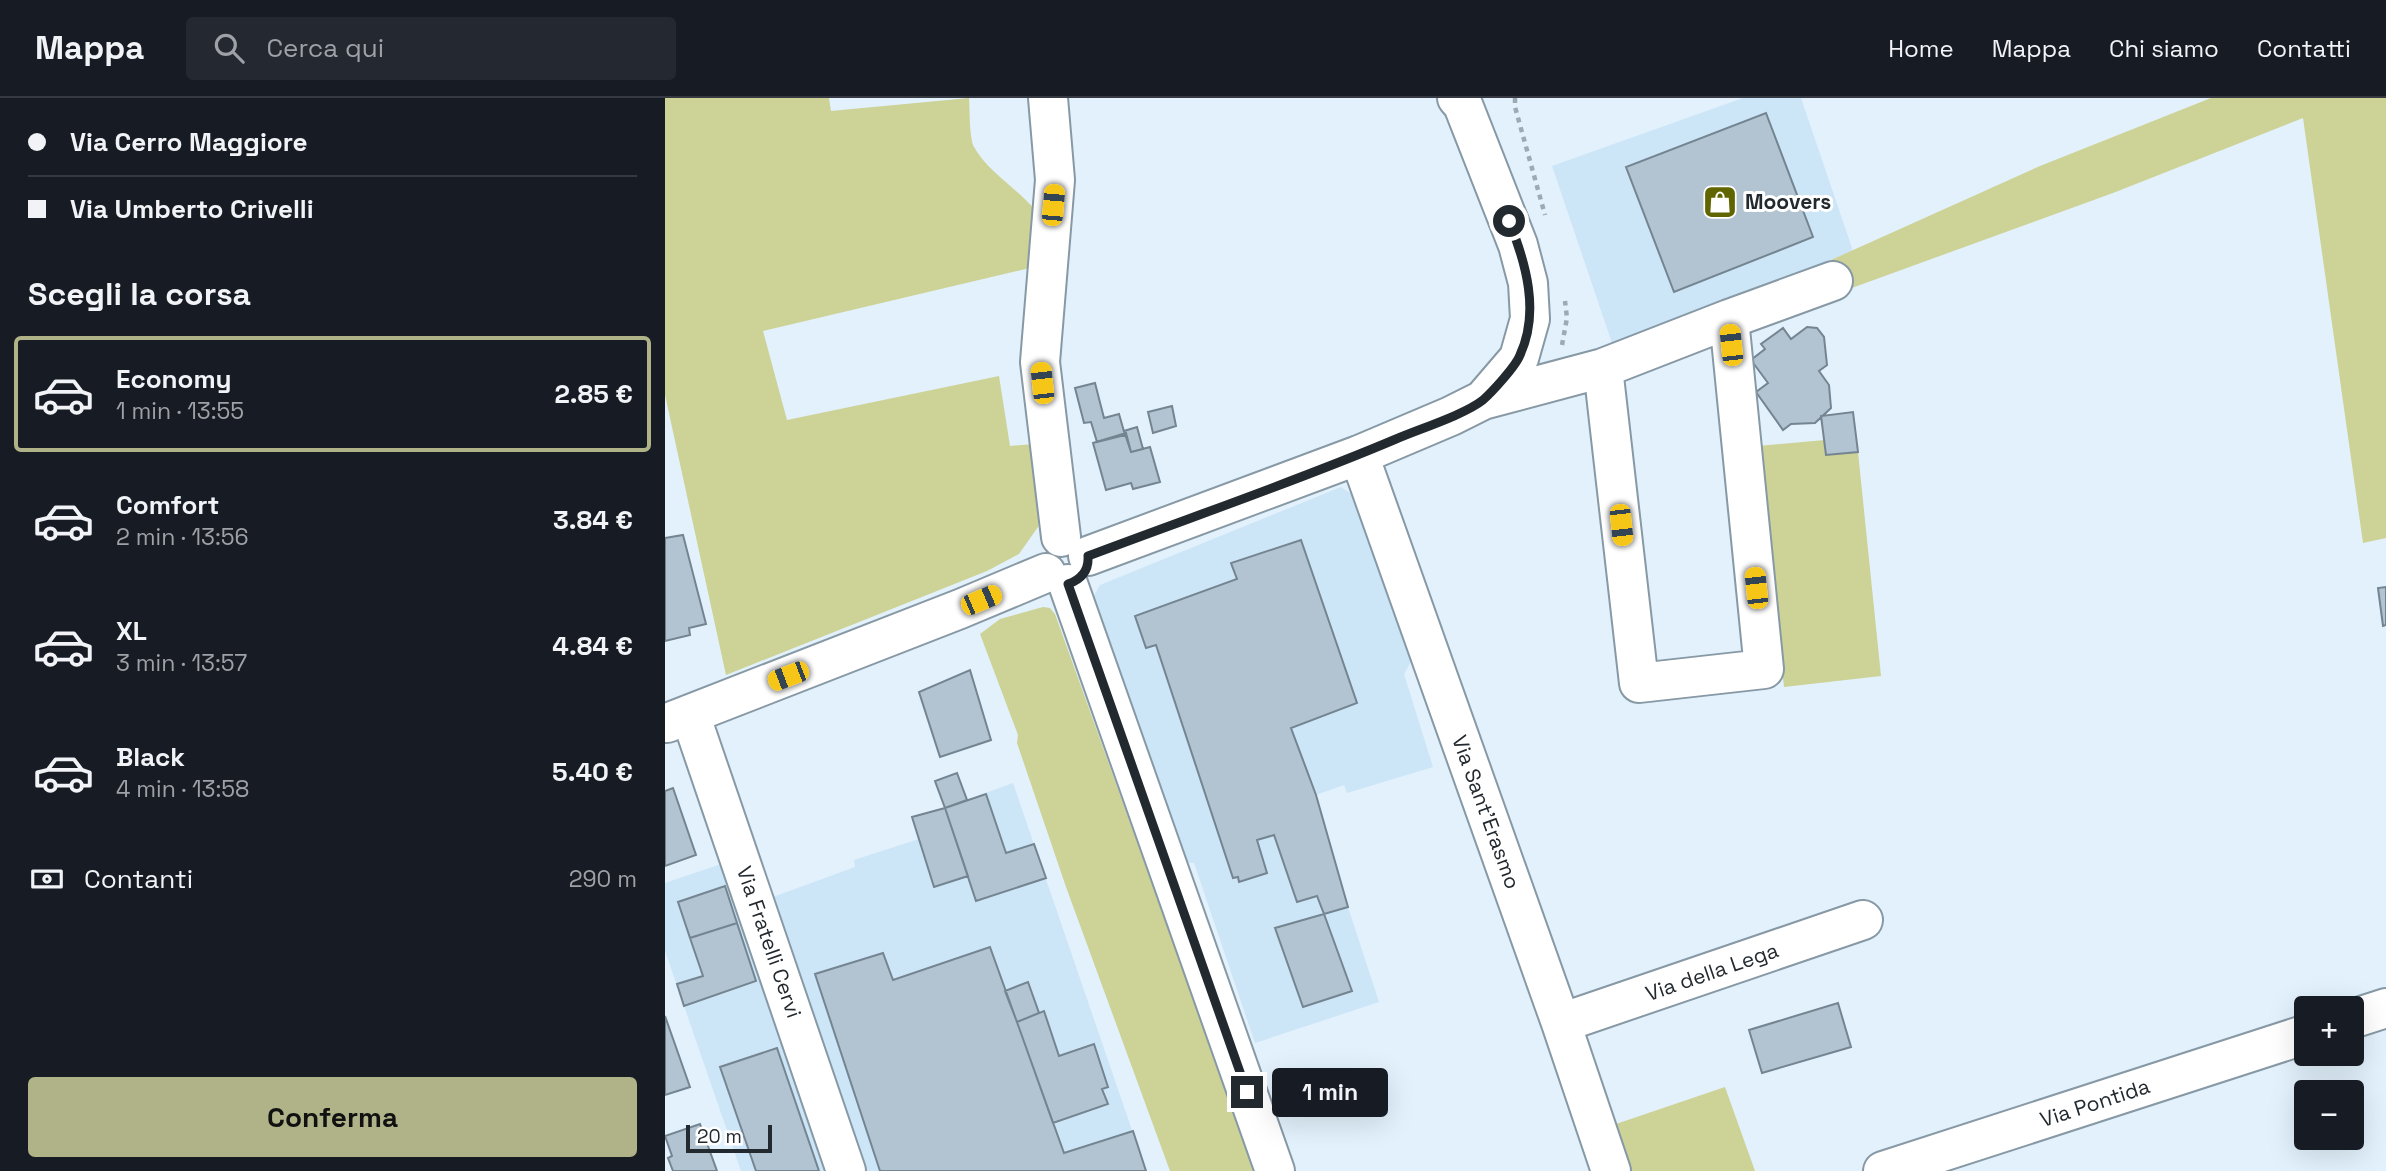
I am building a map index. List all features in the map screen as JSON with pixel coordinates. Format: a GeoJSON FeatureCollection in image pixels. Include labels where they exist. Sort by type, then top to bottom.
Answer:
{"type":"FeatureCollection","features":[{"type":"Feature","properties":{"kind":"street"},"geometry":{"type":"LineString","coordinates":[[1048,98],[1055,180],[1040,362],[1066,562],[1275,1171]]}},
{"type":"Feature","properties":{"kind":"street"},"geometry":{"type":"LineString","coordinates":[[1461,100],[1518,245],[1528,283],[1529,319],[1520,358],[1483,400]]}},
{"type":"Feature","properties":{"kind":"street"},"geometry":{"type":"LineString","coordinates":[[678,719],[960,609],[1066,562],[1359,455],[1483,400],[1604,368],[1729,318],[1833,281]]}},
{"type":"Feature","properties":{"kind":"street"},"geometry":{"type":"LineString","coordinates":[[1604,368],[1639,683],[1765,669],[1729,318]]}},
{"type":"Feature","properties":{"kind":"street","name":"Via Sant'Erasmo"},"geometry":{"type":"LineString","coordinates":[[1359,455],[1562,1023],[1611,1171]]}},
{"type":"Feature","properties":{"kind":"street","name":"Via Fratelli Cervi"},"geometry":{"type":"LineString","coordinates":[[678,719],[846,1171]]}},
{"type":"Feature","properties":{"kind":"street","name":"Via della Lega"},"geometry":{"type":"LineString","coordinates":[[1562,1023],[1863,920]]}},
{"type":"Feature","properties":{"kind":"street"},"geometry":{"type":"LineString","coordinates":[[2364,1015],[2386,1008]]}},
{"type":"Feature","properties":{"kind":"street","name":"Via Pontida"},"geometry":{"type":"LineString","coordinates":[[1883,1171],[2294,1038]]}},
{"type":"Feature","properties":{"kind":"path"},"geometry":{"type":"LineString","coordinates":[[1515,98],[1515,107]]}},
{"type":"Feature","properties":{"kind":"shaded area"},"geometry":{"type":"Polygon","coordinates":[[[1743,98],[1801,98],[1853,251],[1613,346],[1552,166],[1743,98]]]}},
{"type":"Feature","properties":{"kind":"shaded area"},"geometry":{"type":"Polygon","coordinates":[[[1341,487],[1358,498],[1413,658],[1404,674],[1433,767],[1347,793],[1344,785],[1316,795],[1379,1002],[1255,1043],[1194,863],[1180,862],[1092,599],[1100,585],[1341,487]]]}},
{"type":"Feature","properties":{"kind":"shaded area"},"geometry":{"type":"Polygon","coordinates":[[[1013,783],[1146,1171],[864,1171],[773,897],[855,867],[854,860],[919,839],[912,817],[1013,783]]]}},
{"type":"Feature","properties":{"kind":"shaded area"},"geometry":{"type":"Polygon","coordinates":[[[724,863],[827,1171],[741,1171],[665,951],[665,883],[724,863]]]}},
{"type":"Feature","properties":{"kind":"green space"},"geometry":{"type":"Polygon","coordinates":[[[665,98],[829,98],[831,111],[969,98],[970,130],[974,147],[987,164],[1035,210],[1030,268],[763,331],[787,420],[999,376],[1010,446],[1034,444],[1042,505],[1038,527],[1019,554],[987,571],[726,675],[665,395],[665,98]]]}},
{"type":"Feature","properties":{"kind":"green space"},"geometry":{"type":"Polygon","coordinates":[[[2211,98],[2386,98],[2386,538],[2363,543],[2303,118],[2113,193],[1838,293],[1831,260],[2040,166],[2211,98]]]}},
{"type":"Feature","properties":{"kind":"green space"},"geometry":{"type":"Polygon","coordinates":[[[1825,440],[1827,455],[1858,452],[1881,676],[1784,687],[1758,446],[1825,440]]]}},
{"type":"Feature","properties":{"kind":"green space"},"geometry":{"type":"Polygon","coordinates":[[[1043,607],[1050,608],[1055,614],[1253,1171],[1170,1171],[1066,887],[1017,743],[1018,735],[980,634],[1000,619],[1043,607]]]}},
{"type":"Feature","properties":{"kind":"green space"},"geometry":{"type":"Polygon","coordinates":[[[1725,1087],[1755,1171],[1629,1171],[1613,1125],[1725,1087]]]}},
{"type":"Feature","properties":{"kind":"building","name":"Moovers"},"geometry":{"type":"Polygon","coordinates":[[[1766,113],[1813,237],[1674,292],[1626,167],[1766,113]]]}},
{"type":"Feature","properties":{"kind":"building"},"geometry":{"type":"Polygon","coordinates":[[[1807,327],[1817,328],[1824,337],[1827,365],[1819,371],[1829,385],[1831,408],[1815,423],[1791,424],[1783,430],[1756,392],[1768,383],[1751,360],[1765,349],[1761,344],[1783,328],[1791,339],[1807,327]]]}},
{"type":"Feature","properties":{"kind":"building"},"geometry":{"type":"Polygon","coordinates":[[[1095,383],[1104,418],[1119,414],[1125,435],[1097,442],[1091,422],[1084,423],[1075,388],[1095,383]]]}},
{"type":"Feature","properties":{"kind":"building"},"geometry":{"type":"Polygon","coordinates":[[[1172,406],[1176,426],[1153,433],[1148,412],[1172,406]]]}},
{"type":"Feature","properties":{"kind":"building"},"geometry":{"type":"Polygon","coordinates":[[[1853,412],[1858,452],[1826,455],[1821,416],[1853,412]]]}},
{"type":"Feature","properties":{"kind":"building"},"geometry":{"type":"Polygon","coordinates":[[[1137,427],[1143,449],[1131,452],[1124,431],[1137,427]]]}},
{"type":"Feature","properties":{"kind":"building"},"geometry":{"type":"Polygon","coordinates":[[[1126,433],[1131,452],[1150,447],[1160,482],[1133,489],[1131,483],[1106,490],[1093,443],[1126,433]]]}},
{"type":"Feature","properties":{"kind":"building"},"geometry":{"type":"Polygon","coordinates":[[[683,535],[706,624],[689,628],[690,635],[665,641],[665,538],[683,535]]]}},
{"type":"Feature","properties":{"kind":"building"},"geometry":{"type":"Polygon","coordinates":[[[1301,540],[1357,703],[1291,728],[1316,795],[1348,907],[1324,914],[1317,896],[1297,902],[1274,835],[1257,840],[1267,873],[1239,882],[1238,877],[1233,878],[1156,645],[1146,648],[1135,616],[1237,579],[1231,563],[1301,540]]]}},
{"type":"Feature","properties":{"kind":"building"},"geometry":{"type":"Polygon","coordinates":[[[2386,587],[2386,625],[2383,626],[2378,588],[2386,587]]]}},
{"type":"Feature","properties":{"kind":"building"},"geometry":{"type":"Polygon","coordinates":[[[970,670],[991,740],[940,757],[919,692],[970,670]]]}},
{"type":"Feature","properties":{"kind":"building"},"geometry":{"type":"Polygon","coordinates":[[[957,773],[967,800],[945,808],[935,781],[957,773]]]}},
{"type":"Feature","properties":{"kind":"building"},"geometry":{"type":"Polygon","coordinates":[[[673,788],[696,855],[665,866],[665,791],[673,788]]]}},
{"type":"Feature","properties":{"kind":"building"},"geometry":{"type":"Polygon","coordinates":[[[986,794],[1006,853],[1034,844],[1046,878],[976,901],[945,808],[986,794]]]}},
{"type":"Feature","properties":{"kind":"building"},"geometry":{"type":"Polygon","coordinates":[[[945,808],[968,876],[934,887],[912,817],[945,808]]]}},
{"type":"Feature","properties":{"kind":"building"},"geometry":{"type":"Polygon","coordinates":[[[725,886],[737,923],[690,938],[678,902],[725,886]]]}},
{"type":"Feature","properties":{"kind":"building"},"geometry":{"type":"Polygon","coordinates":[[[1324,914],[1352,991],[1303,1007],[1275,928],[1324,914]]]}},
{"type":"Feature","properties":{"kind":"building"},"geometry":{"type":"Polygon","coordinates":[[[737,923],[756,981],[684,1006],[677,984],[703,976],[690,938],[737,923]]]}},
{"type":"Feature","properties":{"kind":"building"},"geometry":{"type":"Polygon","coordinates":[[[990,947],[1064,1153],[1133,1131],[1146,1171],[880,1171],[815,974],[883,953],[893,980],[990,947]]]}},
{"type":"Feature","properties":{"kind":"building"},"geometry":{"type":"Polygon","coordinates":[[[1028,982],[1039,1013],[1017,1022],[1005,991],[1028,982]]]}},
{"type":"Feature","properties":{"kind":"building"},"geometry":{"type":"Polygon","coordinates":[[[1838,1003],[1851,1047],[1762,1073],[1749,1030],[1838,1003]]]}},
{"type":"Feature","properties":{"kind":"building"},"geometry":{"type":"Polygon","coordinates":[[[1044,1011],[1059,1056],[1094,1044],[1108,1087],[1102,1089],[1108,1104],[1053,1123],[1017,1022],[1044,1011]]]}},
{"type":"Feature","properties":{"kind":"building"},"geometry":{"type":"Polygon","coordinates":[[[665,1016],[690,1087],[665,1095],[665,1016]]]}},
{"type":"Feature","properties":{"kind":"building"},"geometry":{"type":"Polygon","coordinates":[[[777,1048],[819,1171],[756,1171],[720,1067],[777,1048]]]}},
{"type":"Feature","properties":{"kind":"building"},"geometry":{"type":"Polygon","coordinates":[[[700,1124],[717,1171],[673,1171],[668,1158],[672,1156],[665,1136],[700,1124]]]}},
{"type":"Feature","properties":{"kind":"place","name":"Moovers"},"geometry":{"type":"Point","coordinates":[1720,202]}},
{"type":"Feature","properties":{"kind":"route"},"geometry":{"type":"LineString","coordinates":[[1247,1092],[1068,584],[1082,577],[1089,563],[1088,556],[1359,455],[1483,400],[1520,358],[1529,319],[1528,283],[1509,221]]}}]}
